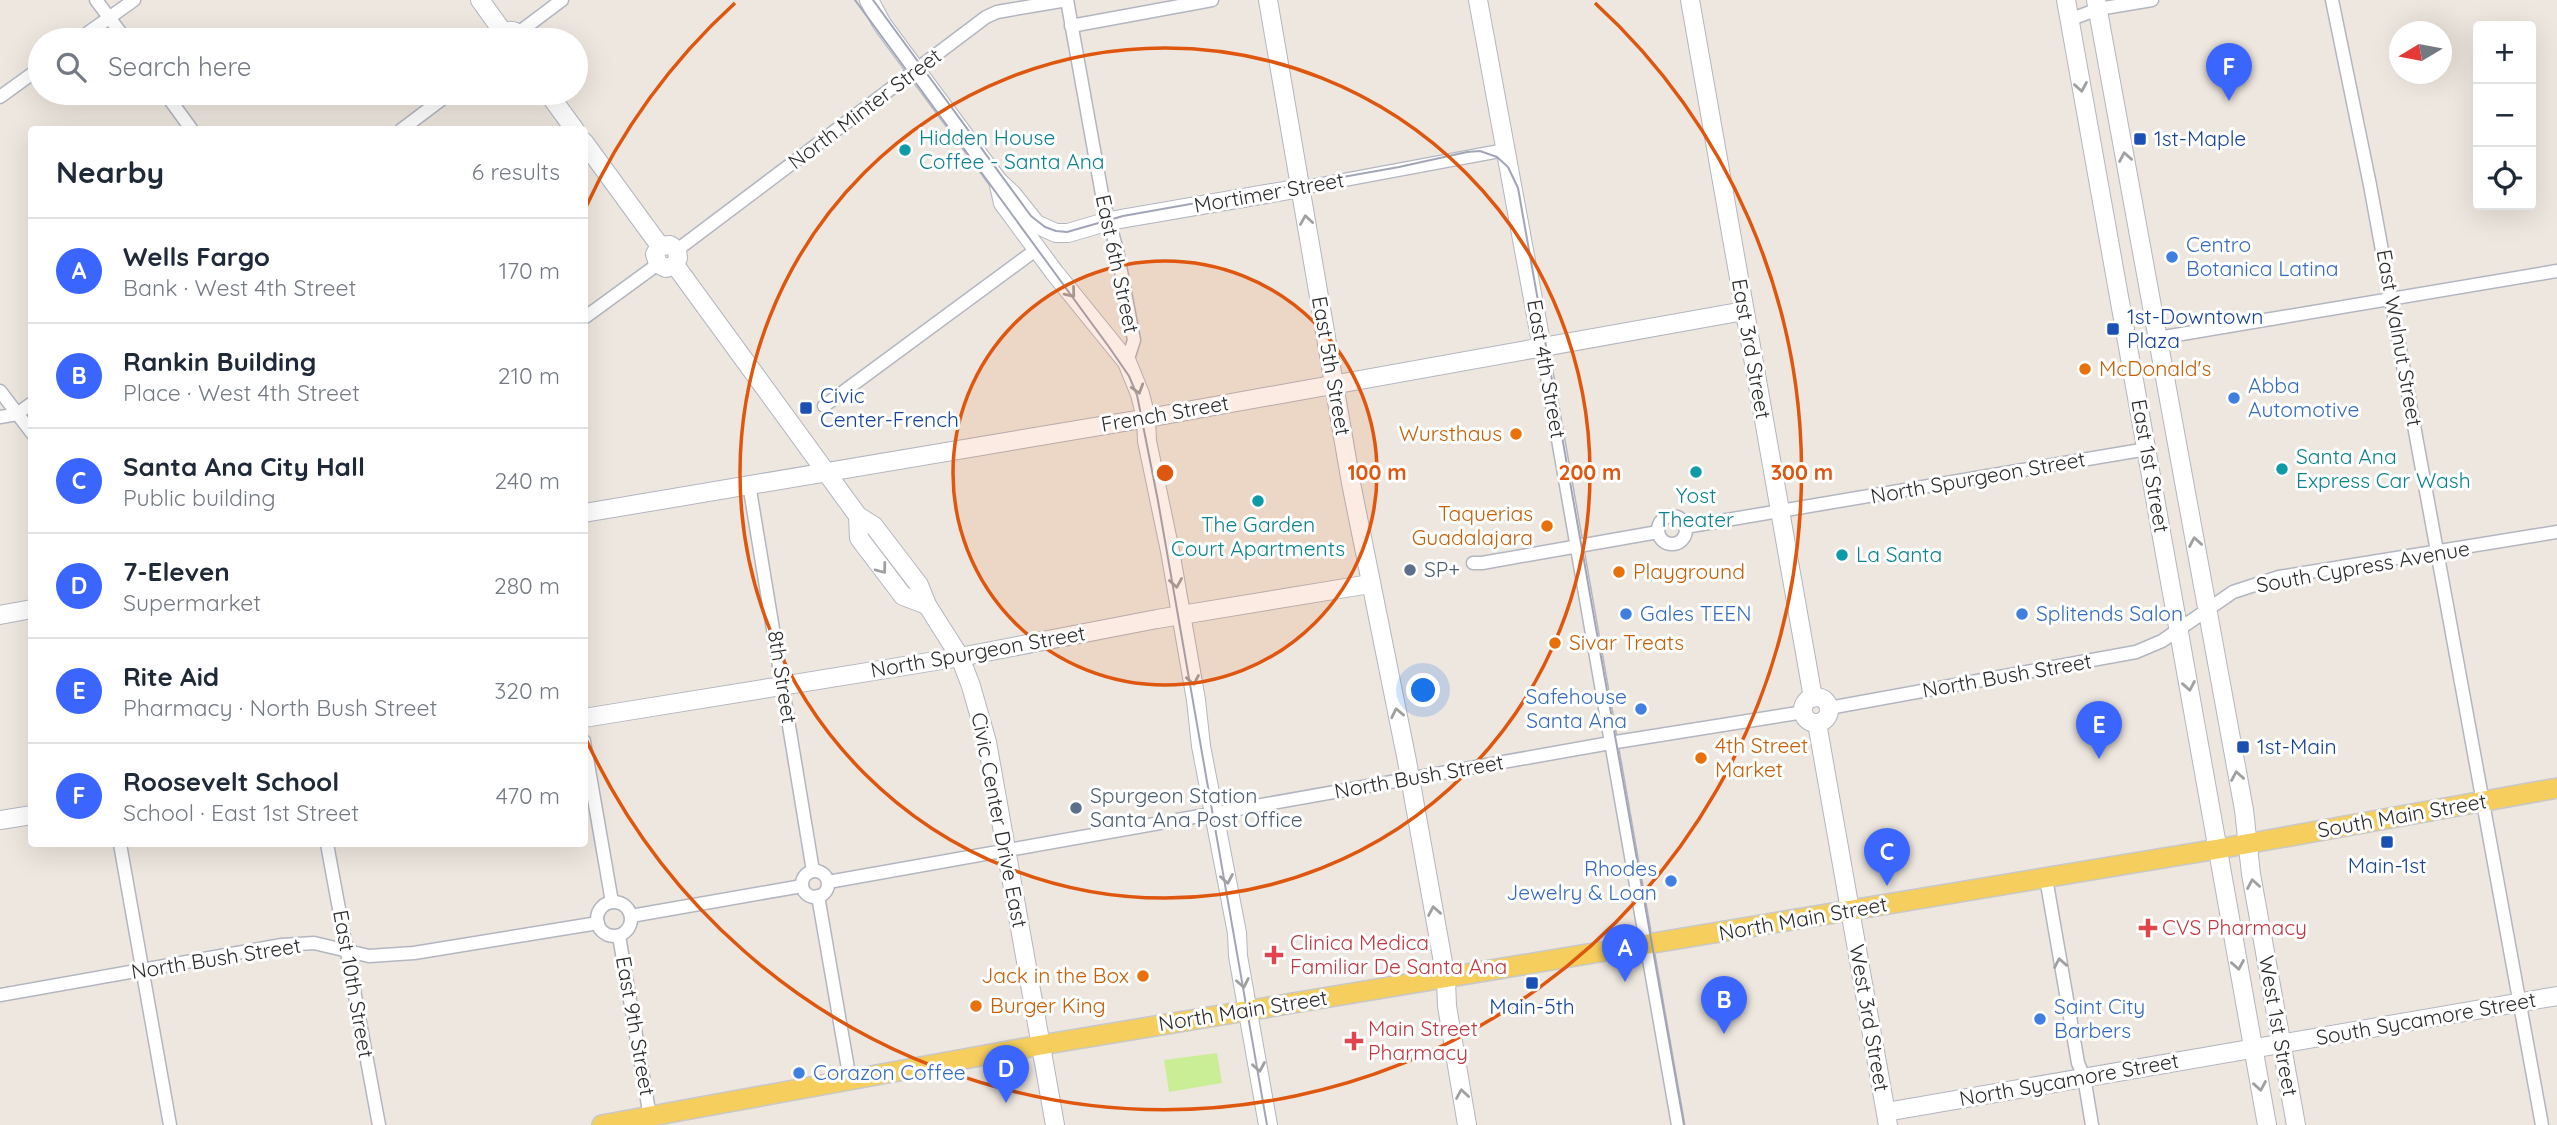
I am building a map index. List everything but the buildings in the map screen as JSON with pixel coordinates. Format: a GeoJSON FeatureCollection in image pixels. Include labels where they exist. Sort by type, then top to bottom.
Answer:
{"type":"FeatureCollection","features":[{"type":"Feature","properties":{"kind":"main road"},"geometry":{"type":"LineString","coordinates":[[480,0],[503,28]]}},
{"type":"Feature","properties":{"kind":"main road"},"geometry":{"type":"LineString","coordinates":[[856,0],[882,24]]}},
{"type":"Feature","properties":{"kind":"main road"},"geometry":{"type":"LineString","coordinates":[[869,0],[882,24],[998,181],[1003,203],[1126,362],[1140,394],[1170,551],[1196,700],[1201,746],[1268,1125]]}},
{"type":"Feature","properties":{"kind":"main road","name":"East 5th Street"},"geometry":{"type":"LineString","coordinates":[[1268,0],[1333,385],[1446,979],[1447,1006],[1467,1125]]}},
{"type":"Feature","properties":{"kind":"main road","name":"East 4th Street"},"geometry":{"type":"LineString","coordinates":[[1478,0],[1542,348]]}},
{"type":"Feature","properties":{"kind":"main road","name":"East 3rd Street"},"geometry":{"type":"LineString","coordinates":[[1690,0],[1811,711],[1850,911]]}},
{"type":"Feature","properties":{"kind":"main road","name":"East 1st Street"},"geometry":{"type":"LineString","coordinates":[[2066,0],[2218,849]]}},
{"type":"Feature","properties":{"kind":"main road","name":"East 1st Street"},"geometry":{"type":"LineString","coordinates":[[2097,4],[2244,810],[2247,843]]}},
{"type":"Feature","properties":{"kind":"main road"},"geometry":{"type":"LineString","coordinates":[[557,105],[572,126]]}},
{"type":"Feature","properties":{"kind":"main road","name":"Civic Center Drive East"},"geometry":{"type":"LineString","coordinates":[[588,147],[858,516],[874,526],[919,585],[927,605],[960,657],[986,742],[1055,1125]]}},
{"type":"Feature","properties":{"kind":"main road","name":"Mortimer Street"},"geometry":{"type":"LineString","coordinates":[[998,181],[1036,225],[1056,233],[1068,233],[1109,221],[1301,188]]}},
{"type":"Feature","properties":{"kind":"main road","name":"French Street"},"geometry":{"type":"LineString","coordinates":[[588,512],[1146,418],[1744,311]]}},
{"type":"Feature","properties":{"kind":"main road","name":"North Spurgeon Street"},"geometry":{"type":"LineString","coordinates":[[588,717],[960,657],[1370,584]]}},
{"type":"Feature","properties":{"kind":"main road"},"geometry":{"type":"LineString","coordinates":[[0,615],[28,611]]}},
{"type":"Feature","properties":{"kind":"main road"},"geometry":{"type":"LineString","coordinates":[[1811,711],[1825,720],[1829,708]]}},
{"type":"Feature","properties":{"kind":"main road","name":"South Main Street"},"geometry":{"type":"LineString","coordinates":[[2218,849],[2557,788]]}},
{"type":"Feature","properties":{"kind":"main road"},"geometry":{"type":"LineString","coordinates":[[0,820],[28,816]]}},
{"type":"Feature","properties":{"kind":"main road","name":"West 1st Street"},"geometry":{"type":"LineString","coordinates":[[2247,843],[2296,1125]]}},
{"type":"Feature","properties":{"kind":"main road","name":"West 1st Street"},"geometry":{"type":"LineString","coordinates":[[2218,849],[2267,1125]]}},
{"type":"Feature","properties":{"kind":"main road","name":"North Main Street"},"geometry":{"type":"LineString","coordinates":[[602,1125],[1041,1045],[2218,849]]}},
{"type":"Feature","properties":{"kind":"main road","name":"West 3rd Street"},"geometry":{"type":"LineString","coordinates":[[1850,911],[1887,1119]]}},
{"type":"Feature","properties":{"kind":"main road","name":"South Sycamore Street"},"geometry":{"type":"LineString","coordinates":[[2253,1048],[2557,996]]}},
{"type":"Feature","properties":{"kind":"main road","name":"North Sycamore Street"},"geometry":{"type":"LineString","coordinates":[[1887,1119],[2084,1077],[2253,1048]]}},
{"type":"Feature","properties":{"kind":"street"},"geometry":{"type":"LineString","coordinates":[[96,0],[117,28]]}},
{"type":"Feature","properties":{"kind":"street"},"geometry":{"type":"LineString","coordinates":[[95,28],[134,0]]}},
{"type":"Feature","properties":{"kind":"street"},"geometry":{"type":"LineString","coordinates":[[523,28],[562,0]]}},
{"type":"Feature","properties":{"kind":"street","name":"East 6th Street"},"geometry":{"type":"LineString","coordinates":[[1067,0],[1103,200],[1117,250],[1134,340],[1126,362]]}},
{"type":"Feature","properties":{"kind":"street","name":"North Minter Street"},"geometry":{"type":"LineString","coordinates":[[588,315],[986,17],[997,12],[1067,0]]}},
{"type":"Feature","properties":{"kind":"street"},"geometry":{"type":"LineString","coordinates":[[1071,26],[1212,0]]}},
{"type":"Feature","properties":{"kind":"street"},"geometry":{"type":"LineString","coordinates":[[2069,20],[2097,4],[2152,0]]}},
{"type":"Feature","properties":{"kind":"street","name":"East Walnut Street"},"geometry":{"type":"LineString","coordinates":[[2332,0],[2392,299],[2542,1125]]}},
{"type":"Feature","properties":{"kind":"street"},"geometry":{"type":"LineString","coordinates":[[0,97],[28,77]]}},
{"type":"Feature","properties":{"kind":"street"},"geometry":{"type":"LineString","coordinates":[[174,105],[189,126]]}},
{"type":"Feature","properties":{"kind":"street"},"geometry":{"type":"LineString","coordinates":[[406,126],[434,105]]}},
{"type":"Feature","properties":{"kind":"street","name":"Mortimer Street"},"geometry":{"type":"LineString","coordinates":[[1301,188],[1505,150]]}},
{"type":"Feature","properties":{"kind":"street"},"geometry":{"type":"LineString","coordinates":[[824,406],[1037,248]]}},
{"type":"Feature","properties":{"kind":"street"},"geometry":{"type":"LineString","coordinates":[[2158,338],[2557,271]]}},
{"type":"Feature","properties":{"kind":"street","name":"East 4th Street"},"geometry":{"type":"LineString","coordinates":[[1542,348],[1678,1125]]}},
{"type":"Feature","properties":{"kind":"street"},"geometry":{"type":"LineString","coordinates":[[0,391],[28,428]]}},
{"type":"Feature","properties":{"kind":"street"},"geometry":{"type":"LineString","coordinates":[[0,417],[17,414],[28,407]]}},
{"type":"Feature","properties":{"kind":"street","name":"North Spurgeon Street"},"geometry":{"type":"LineString","coordinates":[[1685,527],[2147,449]]}},
{"type":"Feature","properties":{"kind":"street","name":"8th Street"},"geometry":{"type":"LineString","coordinates":[[749,484],[813,871]]}},
{"type":"Feature","properties":{"kind":"street","name":"North Spurgeon Street"},"geometry":{"type":"LineString","coordinates":[[1668,516],[1677,517],[1685,527],[1683,538],[1674,544],[1664,541],[1658,532],[1660,522],[1668,516]]}},
{"type":"Feature","properties":{"kind":"street","name":"North Spurgeon Street"},"geometry":{"type":"LineString","coordinates":[[1473,563],[1482,564],[1658,532]]}},
{"type":"Feature","properties":{"kind":"street","name":"South Cypress Avenue"},"geometry":{"type":"LineString","coordinates":[[2179,629],[2233,592],[2279,577],[2557,532]]}},
{"type":"Feature","properties":{"kind":"street","name":"North Bush Street"},"geometry":{"type":"LineString","coordinates":[[1829,708],[2136,652],[2162,641],[2179,629]]}},
{"type":"Feature","properties":{"kind":"street","name":"North Bush Street"},"geometry":{"type":"LineString","coordinates":[[828,882],[1612,742],[1811,711]]}},
{"type":"Feature","properties":{"kind":"street"},"geometry":{"type":"LineString","coordinates":[[588,764],[612,902]]}},
{"type":"Feature","properties":{"kind":"street"},"geometry":{"type":"LineString","coordinates":[[121,847],[170,1125]]}},
{"type":"Feature","properties":{"kind":"street","name":"East 10th Street"},"geometry":{"type":"LineString","coordinates":[[328,847],[379,1125]]}},
{"type":"Feature","properties":{"kind":"street"},"geometry":{"type":"LineString","coordinates":[[813,871],[821,873],[828,882],[825,891],[817,896],[807,894],[802,886],[803,878],[813,871]]}},
{"type":"Feature","properties":{"kind":"street"},"geometry":{"type":"LineString","coordinates":[[2046,878],[2078,1063],[2084,1077],[2092,1125]]}},
{"type":"Feature","properties":{"kind":"street"},"geometry":{"type":"LineString","coordinates":[[631,916],[802,886]]}},
{"type":"Feature","properties":{"kind":"street"},"geometry":{"type":"LineString","coordinates":[[817,896],[850,1080]]}},
{"type":"Feature","properties":{"kind":"street"},"geometry":{"type":"LineString","coordinates":[[612,902],[622,904],[631,916],[627,930],[619,936],[608,935],[599,928],[597,922],[602,907],[612,902]]}},
{"type":"Feature","properties":{"kind":"street","name":"North Bush Street"},"geometry":{"type":"LineString","coordinates":[[0,995],[282,945],[314,943],[369,956],[414,954],[597,922]]}},
{"type":"Feature","properties":{"kind":"street","name":"East 9th Street"},"geometry":{"type":"LineString","coordinates":[[619,936],[650,1116]]}},
{"type":"Feature","properties":{"kind":"green space"},"geometry":{"type":"Polygon","coordinates":[[[1217,1053],[1222,1083],[1169,1092],[1164,1060],[1217,1053]]]}},
{"type":"Feature","properties":{"kind":"tram line"},"geometry":{"type":"LineString","coordinates":[[855,0],[1109,347],[1129,376],[1137,395],[1267,1125]]}},
{"type":"Feature","properties":{"kind":"tram line"},"geometry":{"type":"LineString","coordinates":[[873,0],[1031,216],[1045,227],[1056,231],[1067,232],[1123,216],[1399,167],[1467,152],[1480,151],[1497,157],[1508,167],[1518,188],[1684,1125]]}},
{"type":"Feature","properties":{"kind":"place","name":"Roosevelt School"},"geometry":{"type":"Point","coordinates":[2229,101]}},
{"type":"Feature","properties":{"kind":"place","name":"1st-Maple"},"geometry":{"type":"Point","coordinates":[2140,139]}},
{"type":"Feature","properties":{"kind":"place","name":"Hidden House Coffee - Santa Ana"},"geometry":{"type":"Point","coordinates":[905,150]}},
{"type":"Feature","properties":{"kind":"place","name":"Centro Botanica Latina"},"geometry":{"type":"Point","coordinates":[2172,257]}},
{"type":"Feature","properties":{"kind":"place","name":"1st-Downtown Plaza"},"geometry":{"type":"Point","coordinates":[2113,329]}},
{"type":"Feature","properties":{"kind":"place","name":"McDonald's"},"geometry":{"type":"Point","coordinates":[2085,369]}},
{"type":"Feature","properties":{"kind":"place","name":"Abba Automotive"},"geometry":{"type":"Point","coordinates":[2234,398]}},
{"type":"Feature","properties":{"kind":"place","name":"Civic Center-French"},"geometry":{"type":"Point","coordinates":[806,408]}},
{"type":"Feature","properties":{"kind":"place","name":"Wursthaus"},"geometry":{"type":"Point","coordinates":[1516,434]}},
{"type":"Feature","properties":{"kind":"place","name":"Santa Ana Express Car Wash"},"geometry":{"type":"Point","coordinates":[2282,469]}},
{"type":"Feature","properties":{"kind":"place","name":"Yost Theater"},"geometry":{"type":"Point","coordinates":[1696,472]}},
{"type":"Feature","properties":{"kind":"place","name":"The Garden Court Apartments"},"geometry":{"type":"Point","coordinates":[1258,501]}},
{"type":"Feature","properties":{"kind":"place","name":"Taquerias Guadalajara"},"geometry":{"type":"Point","coordinates":[1547,526]}},
{"type":"Feature","properties":{"kind":"place","name":"La Santa"},"geometry":{"type":"Point","coordinates":[1842,555]}},
{"type":"Feature","properties":{"kind":"place","name":"SP+"},"geometry":{"type":"Point","coordinates":[1410,570]}},
{"type":"Feature","properties":{"kind":"place","name":"Playground"},"geometry":{"type":"Point","coordinates":[1619,572]}},
{"type":"Feature","properties":{"kind":"place","name":"Gales TEEN"},"geometry":{"type":"Point","coordinates":[1626,614]}},
{"type":"Feature","properties":{"kind":"place","name":"Splitends Salon"},"geometry":{"type":"Point","coordinates":[2022,614]}},
{"type":"Feature","properties":{"kind":"place","name":"Sivar Treats"},"geometry":{"type":"Point","coordinates":[1555,643]}},
{"type":"Feature","properties":{"kind":"place","name":"Safehouse Santa Ana"},"geometry":{"type":"Point","coordinates":[1641,709]}},
{"type":"Feature","properties":{"kind":"place","name":"1st-Main"},"geometry":{"type":"Point","coordinates":[2243,747]}},
{"type":"Feature","properties":{"kind":"place","name":"4th Street Market"},"geometry":{"type":"Point","coordinates":[1701,758]}},
{"type":"Feature","properties":{"kind":"place","name":"Rite Aid"},"geometry":{"type":"Point","coordinates":[2099,759]}},
{"type":"Feature","properties":{"kind":"place","name":"Spurgeon Station Santa Ana Post Office"},"geometry":{"type":"Point","coordinates":[1076,808]}},
{"type":"Feature","properties":{"kind":"place","name":"Main-1st"},"geometry":{"type":"Point","coordinates":[2387,842]}},
{"type":"Feature","properties":{"kind":"place","name":"Rhodes Jewelry & Loan"},"geometry":{"type":"Point","coordinates":[1671,881]}},
{"type":"Feature","properties":{"kind":"place","name":"Santa Ana City Hall"},"geometry":{"type":"Point","coordinates":[1887,886]}},
{"type":"Feature","properties":{"kind":"place","name":"CVS Pharmacy"},"geometry":{"type":"Point","coordinates":[2148,928]}},
{"type":"Feature","properties":{"kind":"place","name":"Clinica Medica Familiar De Santa Ana"},"geometry":{"type":"Point","coordinates":[1274,955]}},
{"type":"Feature","properties":{"kind":"place","name":"Jack in the Box"},"geometry":{"type":"Point","coordinates":[1143,976]}},
{"type":"Feature","properties":{"kind":"place","name":"Wells Fargo"},"geometry":{"type":"Point","coordinates":[1625,982]}},
{"type":"Feature","properties":{"kind":"place","name":"Main-5th"},"geometry":{"type":"Point","coordinates":[1532,983]}},
{"type":"Feature","properties":{"kind":"place","name":"Burger King"},"geometry":{"type":"Point","coordinates":[976,1006]}},
{"type":"Feature","properties":{"kind":"place","name":"Saint City Barbers"},"geometry":{"type":"Point","coordinates":[2040,1019]}},
{"type":"Feature","properties":{"kind":"place","name":"Rankin Building"},"geometry":{"type":"Point","coordinates":[1724,1034]}},
{"type":"Feature","properties":{"kind":"place","name":"Main Street Pharmacy"},"geometry":{"type":"Point","coordinates":[1354,1041]}},
{"type":"Feature","properties":{"kind":"place","name":"Corazon Coffee"},"geometry":{"type":"Point","coordinates":[799,1073]}},
{"type":"Feature","properties":{"kind":"place","name":"7-Eleven"},"geometry":{"type":"Point","coordinates":[1006,1103]}}]}
